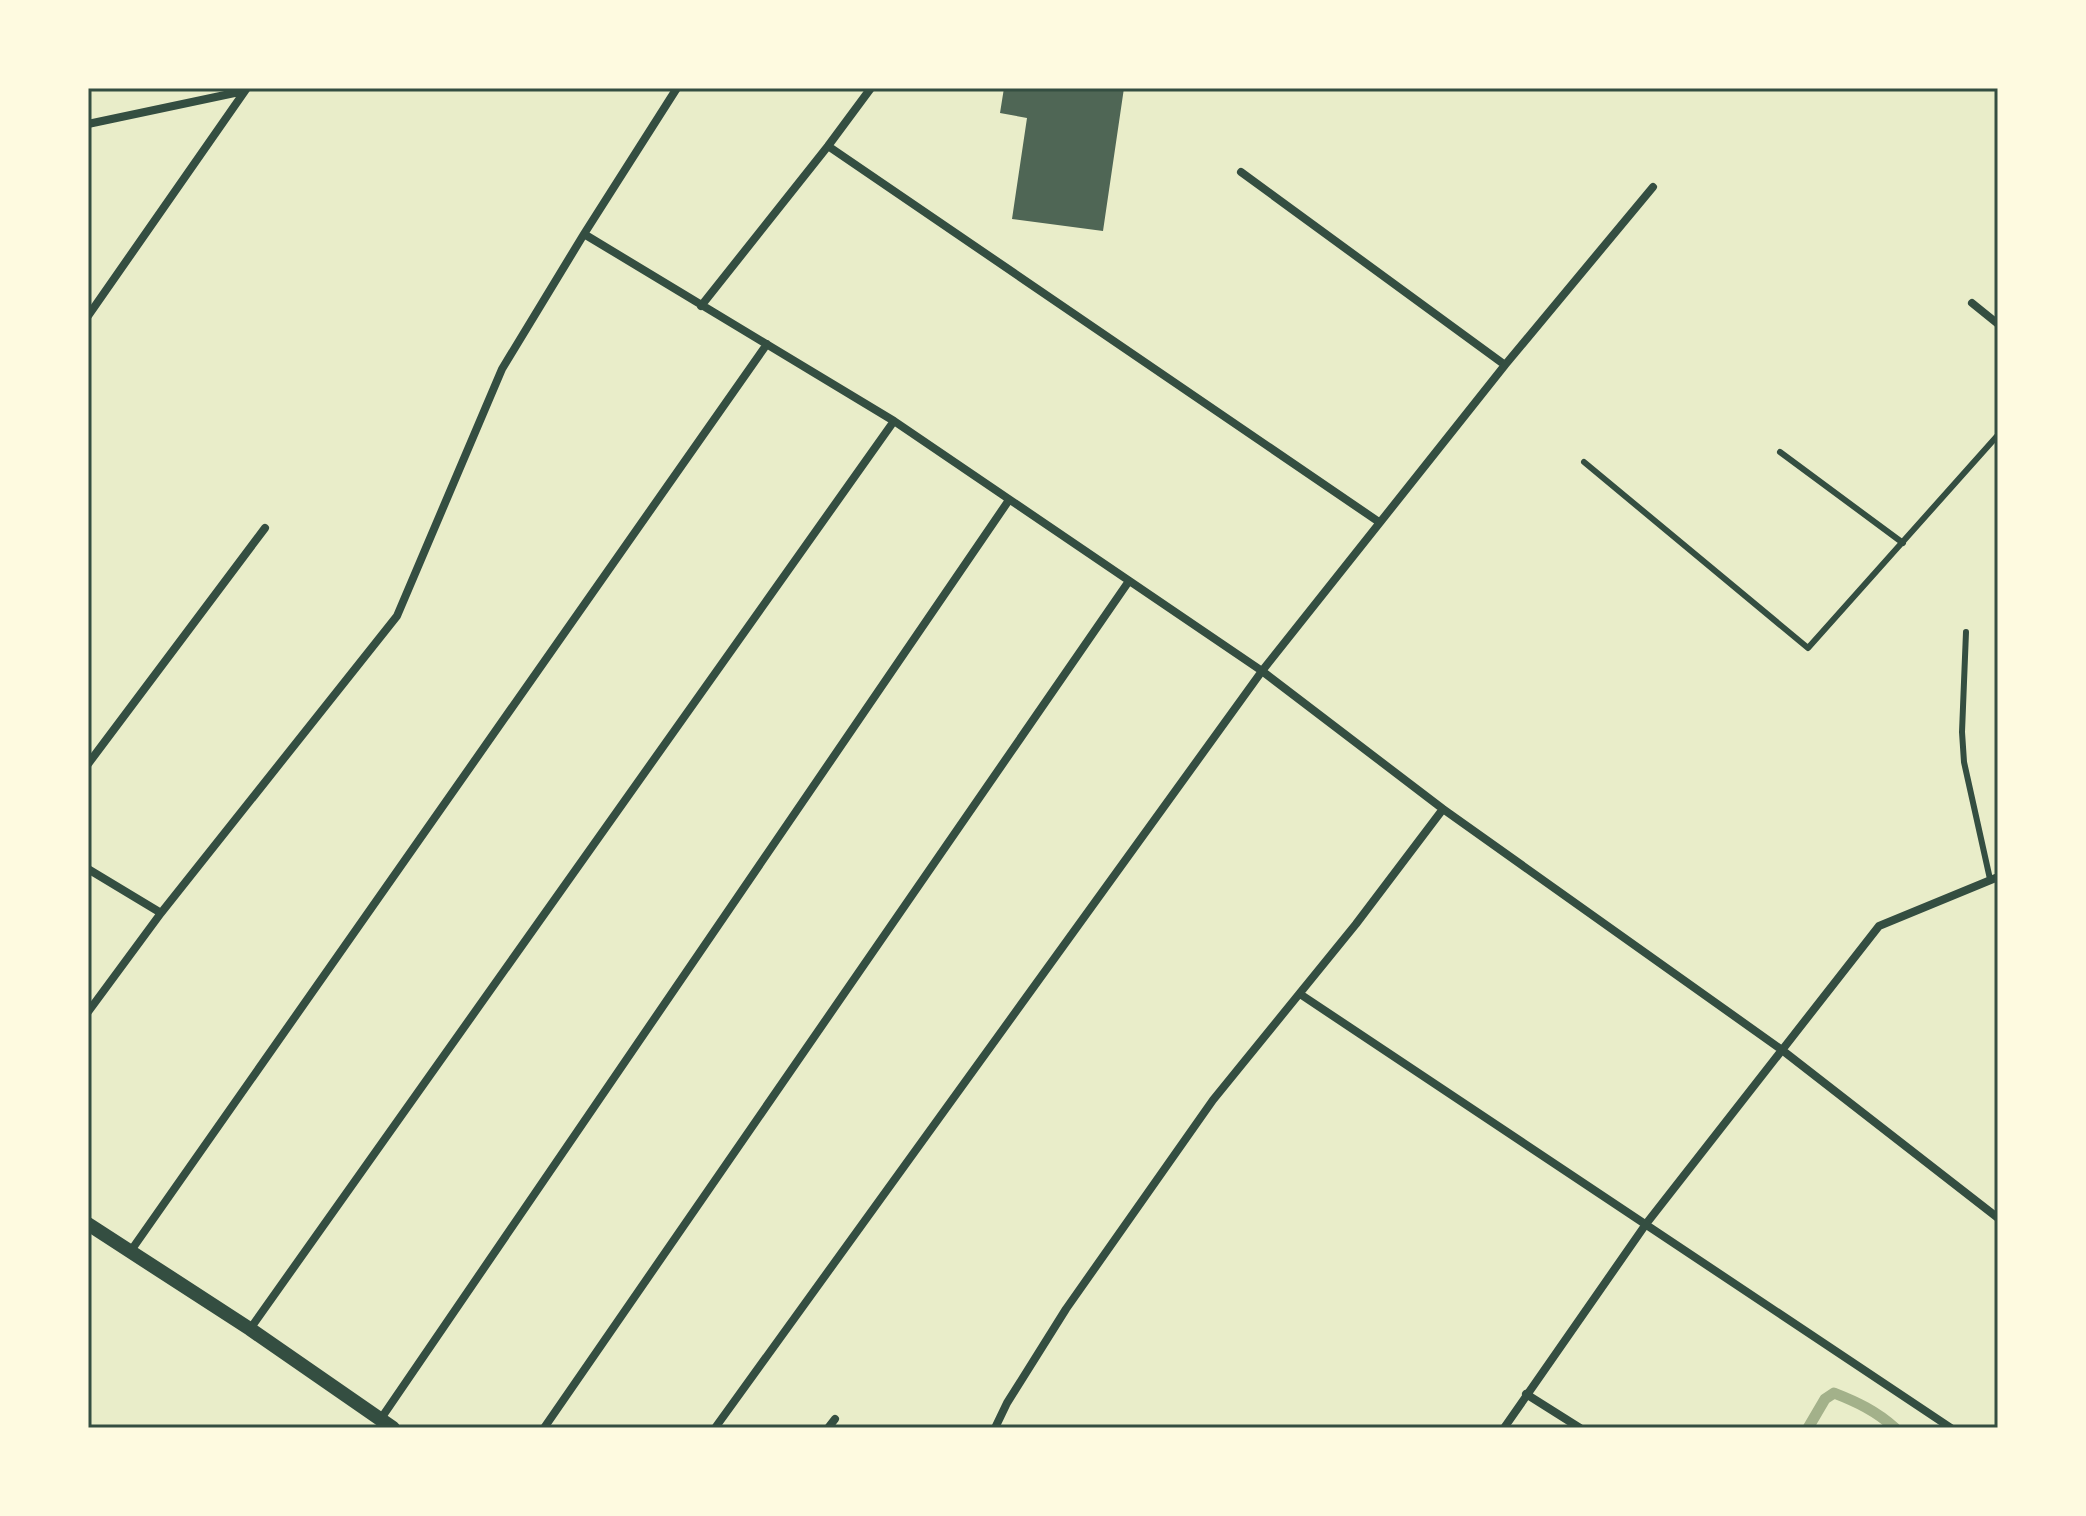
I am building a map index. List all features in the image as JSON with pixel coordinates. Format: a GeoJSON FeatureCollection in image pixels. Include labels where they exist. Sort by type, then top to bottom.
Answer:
{"type":"FeatureCollection","features":[{"type":"Feature","properties":{"kind":"street"},"geometry":{"type":"LineString","coordinates":[[88,1012],[161,913],[397,616],[502,369],[677,88]]}},
{"type":"Feature","properties":{"kind":"street"},"geometry":{"type":"LineString","coordinates":[[701,306],[871,88]]}},
{"type":"Feature","properties":{"kind":"street"},"geometry":{"type":"LineString","coordinates":[[88,124],[246,90]]}},
{"type":"Feature","properties":{"kind":"street"},"geometry":{"type":"LineString","coordinates":[[88,316],[246,90]]}},
{"type":"Feature","properties":{"kind":"street"},"geometry":{"type":"LineString","coordinates":[[828,146],[1379,522]]}},
{"type":"Feature","properties":{"kind":"street"},"geometry":{"type":"LineString","coordinates":[[1241,172],[1505,365]]}},
{"type":"Feature","properties":{"kind":"street"},"geometry":{"type":"LineString","coordinates":[[715,1428],[1262,671],[1505,365],[1653,187]]}},
{"type":"Feature","properties":{"kind":"street"},"geometry":{"type":"LineString","coordinates":[[584,234],[894,421],[1262,671],[1443,809],[1782,1050],[1998,1218]]}},
{"type":"Feature","properties":{"kind":"street"},"geometry":{"type":"LineString","coordinates":[[1972,303],[1998,324]]}},
{"type":"Feature","properties":{"kind":"street"},"geometry":{"type":"LineString","coordinates":[[130,1252],[767,344]]}},
{"type":"Feature","properties":{"kind":"street"},"geometry":{"type":"LineString","coordinates":[[250,1329],[894,421]]}},
{"type":"Feature","properties":{"kind":"street"},"geometry":{"type":"LineString","coordinates":[[88,1224],[250,1329],[386,1424],[1009,500]]}},
{"type":"Feature","properties":{"kind":"street"},"geometry":{"type":"LineString","coordinates":[[88,764],[265,528]]}},
{"type":"Feature","properties":{"kind":"street"},"geometry":{"type":"LineString","coordinates":[[544,1428],[1129,581]]}},
{"type":"Feature","properties":{"kind":"street"},"geometry":{"type":"LineString","coordinates":[[995,1428],[1007,1403],[1066,1309],[1213,1100],[1300,994],[1443,809]]}},
{"type":"Feature","properties":{"kind":"street"},"geometry":{"type":"LineString","coordinates":[[88,869],[161,913]]}},
{"type":"Feature","properties":{"kind":"street"},"geometry":{"type":"LineString","coordinates":[[1504,1428],[1646,1224],[1879,926],[1994,878]]}},
{"type":"Feature","properties":{"kind":"street"},"geometry":{"type":"LineString","coordinates":[[1300,994],[1951,1428]]}},
{"type":"Feature","properties":{"kind":"street"},"geometry":{"type":"LineString","coordinates":[[1526,1394],[1580,1428]]}},
{"type":"Feature","properties":{"kind":"street"},"geometry":{"type":"LineString","coordinates":[[828,1428],[835,1419]]}},
{"type":"Feature","properties":{"kind":"lane"},"geometry":{"type":"LineString","coordinates":[[1584,462],[1808,648],[1998,435]]}},
{"type":"Feature","properties":{"kind":"lane"},"geometry":{"type":"LineString","coordinates":[[1780,452],[1903,543]]}},
{"type":"Feature","properties":{"kind":"lane"},"geometry":{"type":"LineString","coordinates":[[1966,632],[1962,732],[1964,762],[1994,878]]}},
{"type":"Feature","properties":{"kind":"building"},"geometry":{"type":"Polygon","coordinates":[[[1004,88],[1124,88],[1103,231],[1012,219],[1027,118],[1000,113],[1004,88]]]}},
{"type":"Feature","properties":{"kind":"waterway"},"geometry":{"type":"LineString","coordinates":[[1808,1428],[1825,1399],[1834,1393],[1866,1408],[1895,1428]]}}]}
